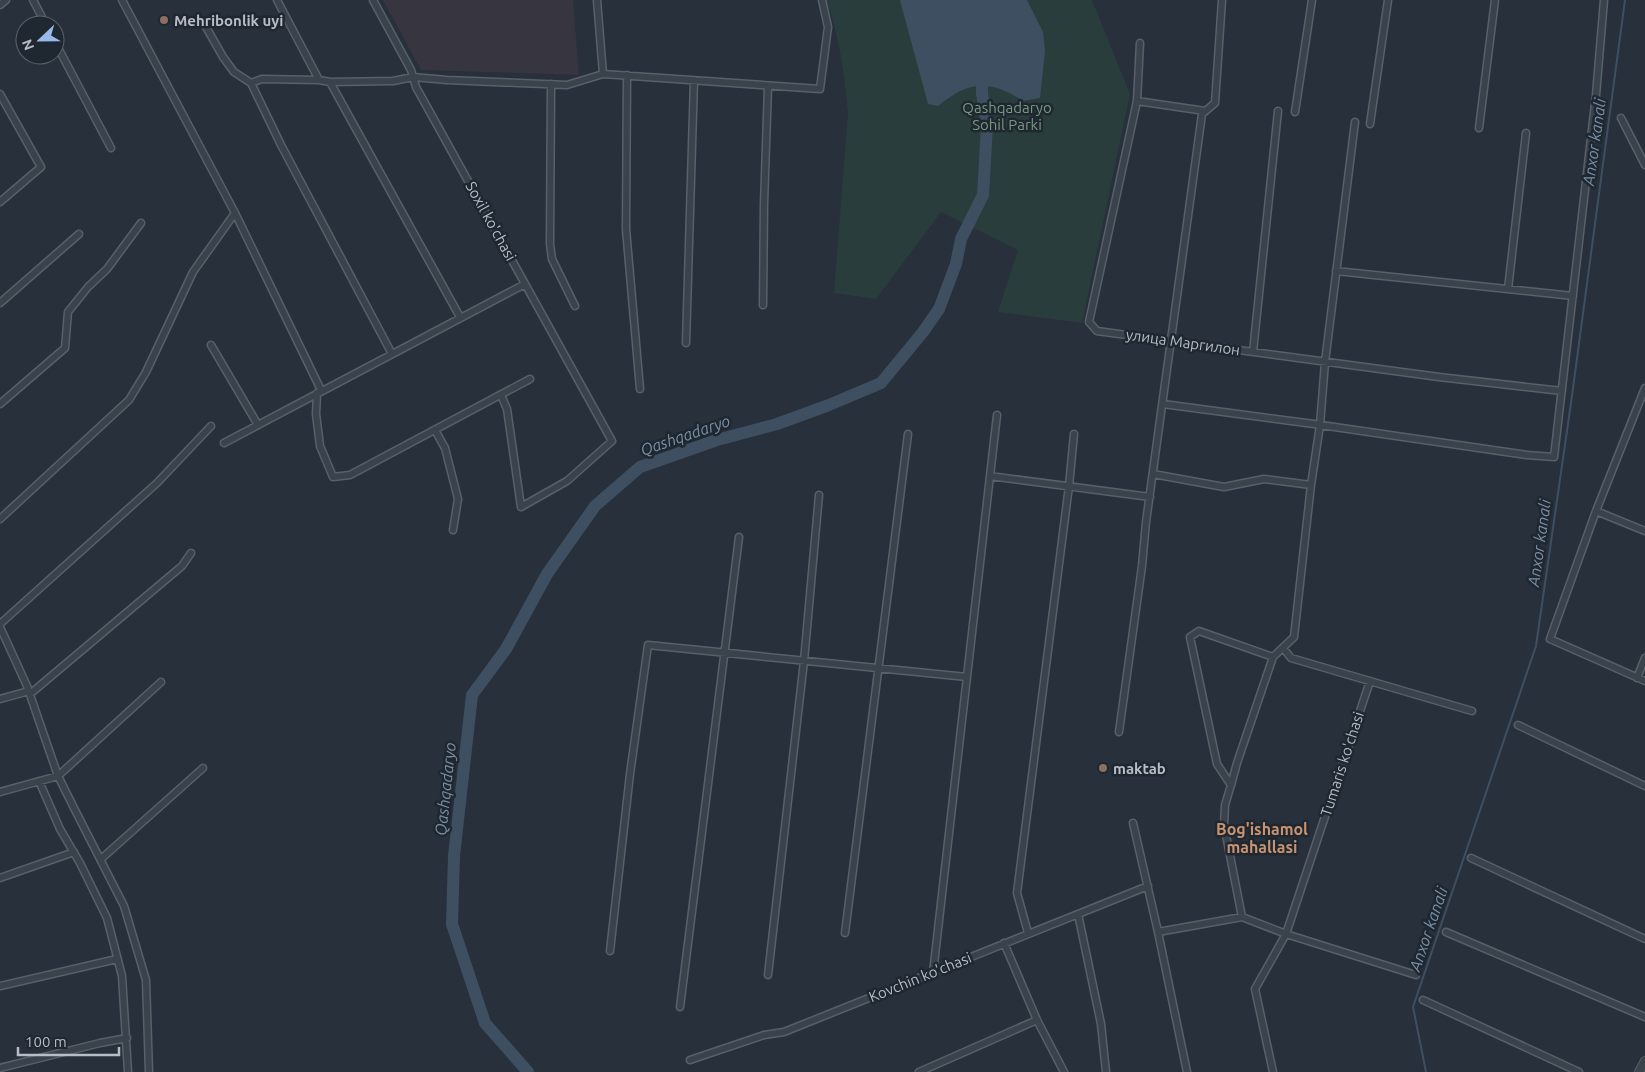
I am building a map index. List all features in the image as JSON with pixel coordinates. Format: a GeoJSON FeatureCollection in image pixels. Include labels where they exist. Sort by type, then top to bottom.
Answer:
{"type":"FeatureCollection","features":[{"type":"Feature","properties":{"kind":"street"},"geometry":{"type":"LineString","coordinates":[[0,5],[6,0]]}},
{"type":"Feature","properties":{"kind":"street"},"geometry":{"type":"LineString","coordinates":[[33,0],[41,15]]}},
{"type":"Feature","properties":{"kind":"street"},"geometry":{"type":"LineString","coordinates":[[122,0],[235,213],[319,392],[316,414],[320,446],[333,477],[350,475],[530,379]]}},
{"type":"Feature","properties":{"kind":"street"},"geometry":{"type":"LineString","coordinates":[[278,0],[319,80]]}},
{"type":"Feature","properties":{"kind":"street","name":"Soxil ko'chasi"},"geometry":{"type":"LineString","coordinates":[[373,0],[413,76],[416,87],[612,441],[566,482],[521,507],[507,408],[501,395]]}},
{"type":"Feature","properties":{"kind":"street"},"geometry":{"type":"LineString","coordinates":[[597,0],[602,74]]}},
{"type":"Feature","properties":{"kind":"street"},"geometry":{"type":"LineString","coordinates":[[251,83],[262,80],[393,81],[413,76],[447,80],[567,85],[602,74],[820,89],[828,26],[822,0]]}},
{"type":"Feature","properties":{"kind":"street"},"geometry":{"type":"LineString","coordinates":[[1119,732],[1202,114],[1215,103],[1222,0]]}},
{"type":"Feature","properties":{"kind":"street"},"geometry":{"type":"LineString","coordinates":[[1295,112],[1312,0]]}},
{"type":"Feature","properties":{"kind":"street"},"geometry":{"type":"LineString","coordinates":[[1370,124],[1388,0]]}},
{"type":"Feature","properties":{"kind":"street"},"geometry":{"type":"LineString","coordinates":[[1479,128],[1495,0]]}},
{"type":"Feature","properties":{"kind":"street"},"geometry":{"type":"LineString","coordinates":[[1163,404],[1527,455],[1554,457],[1596,95],[1604,0]]}},
{"type":"Feature","properties":{"kind":"street"},"geometry":{"type":"LineString","coordinates":[[206,27],[234,72],[251,83],[281,145],[392,354]]}},
{"type":"Feature","properties":{"kind":"street","name":"улица Маргилон"},"geometry":{"type":"LineString","coordinates":[[1140,43],[1137,101],[1089,322],[1097,331],[1439,377],[1562,391]]}},
{"type":"Feature","properties":{"kind":"street"},"geometry":{"type":"LineString","coordinates":[[65,61],[111,148]]}},
{"type":"Feature","properties":{"kind":"street"},"geometry":{"type":"LineString","coordinates":[[627,76],[626,229],[640,389]]}},
{"type":"Feature","properties":{"kind":"street"},"geometry":{"type":"LineString","coordinates":[[686,343],[694,80]]}},
{"type":"Feature","properties":{"kind":"street"},"geometry":{"type":"LineString","coordinates":[[330,82],[460,317]]}},
{"type":"Feature","properties":{"kind":"street"},"geometry":{"type":"LineString","coordinates":[[551,84],[550,244],[552,260],[575,306]]}},
{"type":"Feature","properties":{"kind":"street"},"geometry":{"type":"LineString","coordinates":[[763,305],[768,86]]}},
{"type":"Feature","properties":{"kind":"street"},"geometry":{"type":"LineString","coordinates":[[0,94],[2,104],[41,167],[0,202]]}},
{"type":"Feature","properties":{"kind":"street"},"geometry":{"type":"LineString","coordinates":[[1137,101],[1205,111]]}},
{"type":"Feature","properties":{"kind":"street"},"geometry":{"type":"LineString","coordinates":[[1253,352],[1278,111]]}},
{"type":"Feature","properties":{"kind":"street"},"geometry":{"type":"LineString","coordinates":[[1621,118],[1645,166]]}},
{"type":"Feature","properties":{"kind":"street"},"geometry":{"type":"LineString","coordinates":[[1242,917],[1224,825],[1225,805],[1237,763],[1273,657],[1294,637],[1311,485],[1320,425],[1325,362],[1356,122]]}},
{"type":"Feature","properties":{"kind":"street"},"geometry":{"type":"LineString","coordinates":[[1508,289],[1526,134]]}},
{"type":"Feature","properties":{"kind":"street"},"geometry":{"type":"LineString","coordinates":[[0,519],[129,400],[146,372],[193,272],[235,213]]}},
{"type":"Feature","properties":{"kind":"street"},"geometry":{"type":"LineString","coordinates":[[0,404],[65,348],[68,312],[88,287],[107,268],[141,223]]}},
{"type":"Feature","properties":{"kind":"street"},"geometry":{"type":"LineString","coordinates":[[0,303],[79,234]]}},
{"type":"Feature","properties":{"kind":"street"},"geometry":{"type":"LineString","coordinates":[[1336,271],[1573,296]]}},
{"type":"Feature","properties":{"kind":"street"},"geometry":{"type":"LineString","coordinates":[[224,443],[525,284]]}},
{"type":"Feature","properties":{"kind":"street"},"geometry":{"type":"LineString","coordinates":[[211,345],[258,425]]}},
{"type":"Feature","properties":{"kind":"street"},"geometry":{"type":"LineString","coordinates":[[1645,388],[1596,511],[1550,639],[1645,681]]}},
{"type":"Feature","properties":{"kind":"street"},"geometry":{"type":"LineString","coordinates":[[933,973],[952,788],[996,415]]}},
{"type":"Feature","properties":{"kind":"street"},"geometry":{"type":"LineString","coordinates":[[149,1072],[146,980],[124,906],[58,776],[30,693],[0,625],[157,483],[211,426]]}},
{"type":"Feature","properties":{"kind":"street"},"geometry":{"type":"LineString","coordinates":[[435,430],[445,448],[458,499],[453,530]]}},
{"type":"Feature","properties":{"kind":"street"},"geometry":{"type":"LineString","coordinates":[[845,933],[908,434]]}},
{"type":"Feature","properties":{"kind":"street"},"geometry":{"type":"LineString","coordinates":[[1028,933],[1017,893],[1074,434]]}},
{"type":"Feature","properties":{"kind":"street"},"geometry":{"type":"LineString","coordinates":[[1153,474],[1224,487],[1264,479],[1311,485]]}},
{"type":"Feature","properties":{"kind":"street"},"geometry":{"type":"LineString","coordinates":[[990,476],[1150,497]]}},
{"type":"Feature","properties":{"kind":"street"},"geometry":{"type":"LineString","coordinates":[[768,975],[804,662],[819,494]]}},
{"type":"Feature","properties":{"kind":"street"},"geometry":{"type":"LineString","coordinates":[[1596,511],[1645,531]]}},
{"type":"Feature","properties":{"kind":"street"},"geometry":{"type":"LineString","coordinates":[[680,1008],[739,537]]}},
{"type":"Feature","properties":{"kind":"street"},"geometry":{"type":"LineString","coordinates":[[0,699],[30,693],[182,566],[190,553]]}},
{"type":"Feature","properties":{"kind":"street"},"geometry":{"type":"LineString","coordinates":[[1231,785],[1216,764],[1190,637],[1199,631],[1273,657]]}},
{"type":"Feature","properties":{"kind":"street"},"geometry":{"type":"LineString","coordinates":[[610,951],[630,774],[648,645],[966,677]]}},
{"type":"Feature","properties":{"kind":"street"},"geometry":{"type":"LineString","coordinates":[[1283,648],[1290,658],[1472,711]]}},
{"type":"Feature","properties":{"kind":"street"},"geometry":{"type":"LineString","coordinates":[[1637,678],[1645,658]]}},
{"type":"Feature","properties":{"kind":"street"},"geometry":{"type":"LineString","coordinates":[[0,792],[58,776],[161,682]]}},
{"type":"Feature","properties":{"kind":"street","name":"Tumaris ko'chasi"},"geometry":{"type":"LineString","coordinates":[[1273,1072],[1255,989],[1286,934],[1370,682]]}},
{"type":"Feature","properties":{"kind":"street"},"geometry":{"type":"LineString","coordinates":[[1518,725],[1645,786]]}},
{"type":"Feature","properties":{"kind":"street"},"geometry":{"type":"LineString","coordinates":[[101,860],[203,768]]}},
{"type":"Feature","properties":{"kind":"street"},"geometry":{"type":"LineString","coordinates":[[39,781],[60,829],[74,852],[107,918],[122,976],[128,1072]]}},
{"type":"Feature","properties":{"kind":"street"},"geometry":{"type":"LineString","coordinates":[[1133,823],[1187,1072]]}},
{"type":"Feature","properties":{"kind":"street"},"geometry":{"type":"LineString","coordinates":[[0,878],[74,852]]}},
{"type":"Feature","properties":{"kind":"street"},"geometry":{"type":"LineString","coordinates":[[1470,858],[1645,939]]}},
{"type":"Feature","properties":{"kind":"street","name":"Kovchin ko'chasi"},"geometry":{"type":"LineString","coordinates":[[690,1060],[764,1035],[784,1032],[1148,886]]}},
{"type":"Feature","properties":{"kind":"street"},"geometry":{"type":"LineString","coordinates":[[1078,914],[1101,1024],[1106,1072]]}},
{"type":"Feature","properties":{"kind":"street"},"geometry":{"type":"LineString","coordinates":[[1158,932],[1242,917],[1286,934],[1416,975]]}},
{"type":"Feature","properties":{"kind":"street"},"geometry":{"type":"LineString","coordinates":[[1446,932],[1645,1018]]}},
{"type":"Feature","properties":{"kind":"street"},"geometry":{"type":"LineString","coordinates":[[1004,943],[1037,1020],[1064,1072]]}},
{"type":"Feature","properties":{"kind":"street"},"geometry":{"type":"LineString","coordinates":[[0,986],[118,958]]}},
{"type":"Feature","properties":{"kind":"street"},"geometry":{"type":"LineString","coordinates":[[1423,1000],[1579,1072]]}},
{"type":"Feature","properties":{"kind":"street"},"geometry":{"type":"LineString","coordinates":[[919,1072],[1037,1020]]}},
{"type":"Feature","properties":{"kind":"street"},"geometry":{"type":"LineString","coordinates":[[0,1068],[127,1038]]}},
{"type":"Feature","properties":{"kind":"street"},"geometry":{"type":"LineString","coordinates":[[1639,1072],[1645,1063]]}},
{"type":"Feature","properties":{"kind":"shaded area"},"geometry":{"type":"Polygon","coordinates":[[[383,0],[573,0],[579,75],[421,70],[383,0]]]}},
{"type":"Feature","properties":{"kind":"green space","name":"Qashqadaryo Sohil Parki"},"geometry":{"type":"Polygon","coordinates":[[[826,0],[1092,0],[1130,94],[1082,323],[998,312],[1018,250],[941,212],[876,299],[834,293],[848,113],[841,56],[826,0]]]}},
{"type":"Feature","properties":{"kind":"water"},"geometry":{"type":"Polygon","coordinates":[[[900,0],[1027,0],[1043,32],[1045,51],[1040,98],[1023,101],[1000,89],[990,86],[979,86],[959,92],[938,106],[928,104],[900,0]]]}},
{"type":"Feature","properties":{"kind":"waterway","name":"Anxor kanali"},"geometry":{"type":"LineString","coordinates":[[1426,1072],[1413,1007],[1536,646],[1571,403],[1625,0]]}},
{"type":"Feature","properties":{"kind":"waterway","name":"Qashqadaryo"},"geometry":{"type":"LineString","coordinates":[[528,1072],[485,1023],[452,924],[454,856],[472,695],[506,649],[547,574],[595,506],[640,467],[717,440],[777,424],[881,383],[923,332],[939,309],[956,264],[961,239],[983,195],[987,126],[982,93],[982,70]]}},
{"type":"Feature","properties":{"kind":"place","name":"Mehribonlik uyi"},"geometry":{"type":"Point","coordinates":[164,20]}},
{"type":"Feature","properties":{"kind":"place","name":"maktab"},"geometry":{"type":"Point","coordinates":[1103,768]}},
{"type":"Feature","properties":{"kind":"district","name":"Bog'ishamol mahallasi"},"geometry":{"type":"Point","coordinates":[1262,838]}}]}
